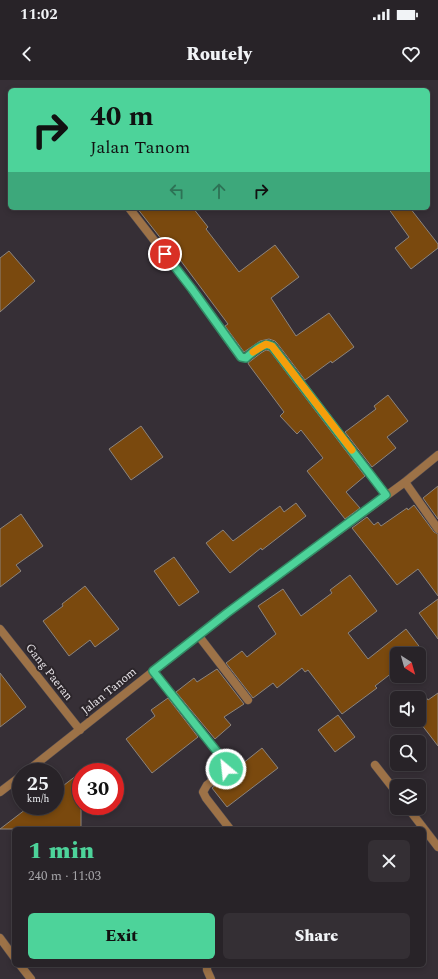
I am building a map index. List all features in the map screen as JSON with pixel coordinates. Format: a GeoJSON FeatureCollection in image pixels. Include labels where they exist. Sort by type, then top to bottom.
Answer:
{"type":"FeatureCollection","features":[{"type":"Feature","properties":{"kind":"street"},"geometry":{"type":"LineString","coordinates":[[131,210],[192,289],[241,357],[246,358],[266,344],[272,346],[386,495]]}},
{"type":"Feature","properties":{"kind":"street","name":"Jalan Tanom"},"geometry":{"type":"LineString","coordinates":[[38,763],[198,635],[438,455]]}},
{"type":"Feature","properties":{"kind":"street"},"geometry":{"type":"LineString","coordinates":[[404,482],[438,529]]}},
{"type":"Feature","properties":{"kind":"street","name":"Gang Paeran"},"geometry":{"type":"LineString","coordinates":[[0,629],[80,730]]}},
{"type":"Feature","properties":{"kind":"street"},"geometry":{"type":"LineString","coordinates":[[198,635],[248,700]]}},
{"type":"Feature","properties":{"kind":"street"},"geometry":{"type":"LineString","coordinates":[[153,671],[222,758],[226,766],[223,774],[207,785],[203,792],[228,827]]}},
{"type":"Feature","properties":{"kind":"street"},"geometry":{"type":"LineString","coordinates":[[375,764],[390,784]]}},
{"type":"Feature","properties":{"kind":"street"},"geometry":{"type":"LineString","coordinates":[[0,792],[12,783]]}},
{"type":"Feature","properties":{"kind":"street"},"geometry":{"type":"LineString","coordinates":[[413,815],[423,827]]}},
{"type":"Feature","properties":{"kind":"street"},"geometry":{"type":"LineString","coordinates":[[426,831],[438,847]]}},
{"type":"Feature","properties":{"kind":"street"},"geometry":{"type":"LineString","coordinates":[[0,938],[12,954]]}},
{"type":"Feature","properties":{"kind":"street"},"geometry":{"type":"LineString","coordinates":[[22,967],[31,979]]}},
{"type":"Feature","properties":{"kind":"street"},"geometry":{"type":"LineString","coordinates":[[207,967],[211,979]]}},
{"type":"Feature","properties":{"kind":"building"},"geometry":{"type":"Polygon","coordinates":[[[139,210],[195,210],[208,227],[206,229],[239,272],[275,245],[299,277],[271,298],[296,336],[329,313],[354,347],[332,363],[331,361],[305,380],[275,341],[269,339],[260,341],[244,352],[225,326],[228,324],[175,253],[173,254],[139,210]]]}},
{"type":"Feature","properties":{"kind":"building"},"geometry":{"type":"Polygon","coordinates":[[[389,210],[412,210],[438,244],[438,248],[411,269],[395,248],[409,237],[389,210]]]}},
{"type":"Feature","properties":{"kind":"building"},"geometry":{"type":"Polygon","coordinates":[[[9,251],[35,281],[0,312],[0,258],[9,251]]]}},
{"type":"Feature","properties":{"kind":"building"},"geometry":{"type":"Polygon","coordinates":[[[266,350],[270,351],[365,476],[346,492],[360,508],[345,519],[307,471],[323,458],[301,430],[297,434],[280,416],[284,412],[248,363],[266,350]]]}},
{"type":"Feature","properties":{"kind":"building"},"geometry":{"type":"Polygon","coordinates":[[[388,395],[408,421],[387,437],[396,448],[372,467],[345,432],[376,409],[374,406],[388,395]]]}},
{"type":"Feature","properties":{"kind":"building"},"geometry":{"type":"Polygon","coordinates":[[[141,426],[163,457],[131,480],[109,449],[141,426]]]}},
{"type":"Feature","properties":{"kind":"building"},"geometry":{"type":"Polygon","coordinates":[[[438,486],[438,519],[423,498],[438,486]]]}},
{"type":"Feature","properties":{"kind":"building"},"geometry":{"type":"Polygon","coordinates":[[[296,503],[306,516],[262,550],[261,548],[230,573],[206,543],[223,530],[233,541],[280,506],[284,512],[296,503]]]}},
{"type":"Feature","properties":{"kind":"building"},"geometry":{"type":"Polygon","coordinates":[[[414,505],[434,532],[438,534],[438,596],[418,569],[397,585],[352,528],[367,517],[374,525],[378,522],[381,526],[407,508],[408,510],[414,505]]]}},
{"type":"Feature","properties":{"kind":"building"},"geometry":{"type":"Polygon","coordinates":[[[21,514],[43,546],[16,565],[21,571],[0,587],[0,529],[21,514]]]}},
{"type":"Feature","properties":{"kind":"building"},"geometry":{"type":"Polygon","coordinates":[[[174,557],[199,592],[179,606],[154,571],[174,557]]]}},
{"type":"Feature","properties":{"kind":"building"},"geometry":{"type":"Polygon","coordinates":[[[350,575],[377,611],[348,633],[368,659],[406,629],[420,647],[390,647],[390,674],[375,686],[377,688],[342,714],[308,670],[305,672],[302,668],[277,688],[273,683],[253,698],[226,663],[242,651],[247,657],[276,634],[258,606],[283,589],[301,616],[332,593],[330,590],[350,575]]]}},
{"type":"Feature","properties":{"kind":"building"},"geometry":{"type":"Polygon","coordinates":[[[85,586],[119,629],[95,647],[90,640],[69,656],[43,621],[63,606],[62,604],[85,586]]]}},
{"type":"Feature","properties":{"kind":"building"},"geometry":{"type":"Polygon","coordinates":[[[438,599],[438,639],[419,613],[438,599]]]}},
{"type":"Feature","properties":{"kind":"building"},"geometry":{"type":"Polygon","coordinates":[[[217,669],[244,704],[224,717],[231,725],[215,739],[176,692],[194,678],[197,682],[217,669]]]}},
{"type":"Feature","properties":{"kind":"building"},"geometry":{"type":"Polygon","coordinates":[[[0,673],[26,707],[0,727],[0,673]]]}},
{"type":"Feature","properties":{"kind":"building"},"geometry":{"type":"Polygon","coordinates":[[[438,693],[438,746],[423,727],[426,727],[426,697],[428,700],[438,693]]]}},
{"type":"Feature","properties":{"kind":"building"},"geometry":{"type":"Polygon","coordinates":[[[168,698],[198,737],[152,773],[126,739],[155,716],[151,710],[168,698]]]}},
{"type":"Feature","properties":{"kind":"building"},"geometry":{"type":"Polygon","coordinates":[[[338,715],[355,737],[335,752],[318,730],[338,715]]]}},
{"type":"Feature","properties":{"kind":"building"},"geometry":{"type":"Polygon","coordinates":[[[262,748],[278,768],[227,807],[212,788],[262,748]]]}},
{"type":"Feature","properties":{"kind":"building"},"geometry":{"type":"Polygon","coordinates":[[[72,779],[72,815],[81,815],[81,827],[12,827],[12,829],[0,829],[18,815],[64,815],[64,785],[72,779]]]}},
{"type":"Feature","properties":{"kind":"slow traffic"},"geometry":{"type":"LineString","coordinates":[[253,352],[266,344],[272,346],[283,358],[352,450]]}},
{"type":"Feature","properties":{"kind":"route"},"geometry":{"type":"LineString","coordinates":[[165,254],[241,357],[246,358],[266,344],[272,346],[283,358],[386,495],[227,613],[153,671],[222,758],[226,769]]}}]}
